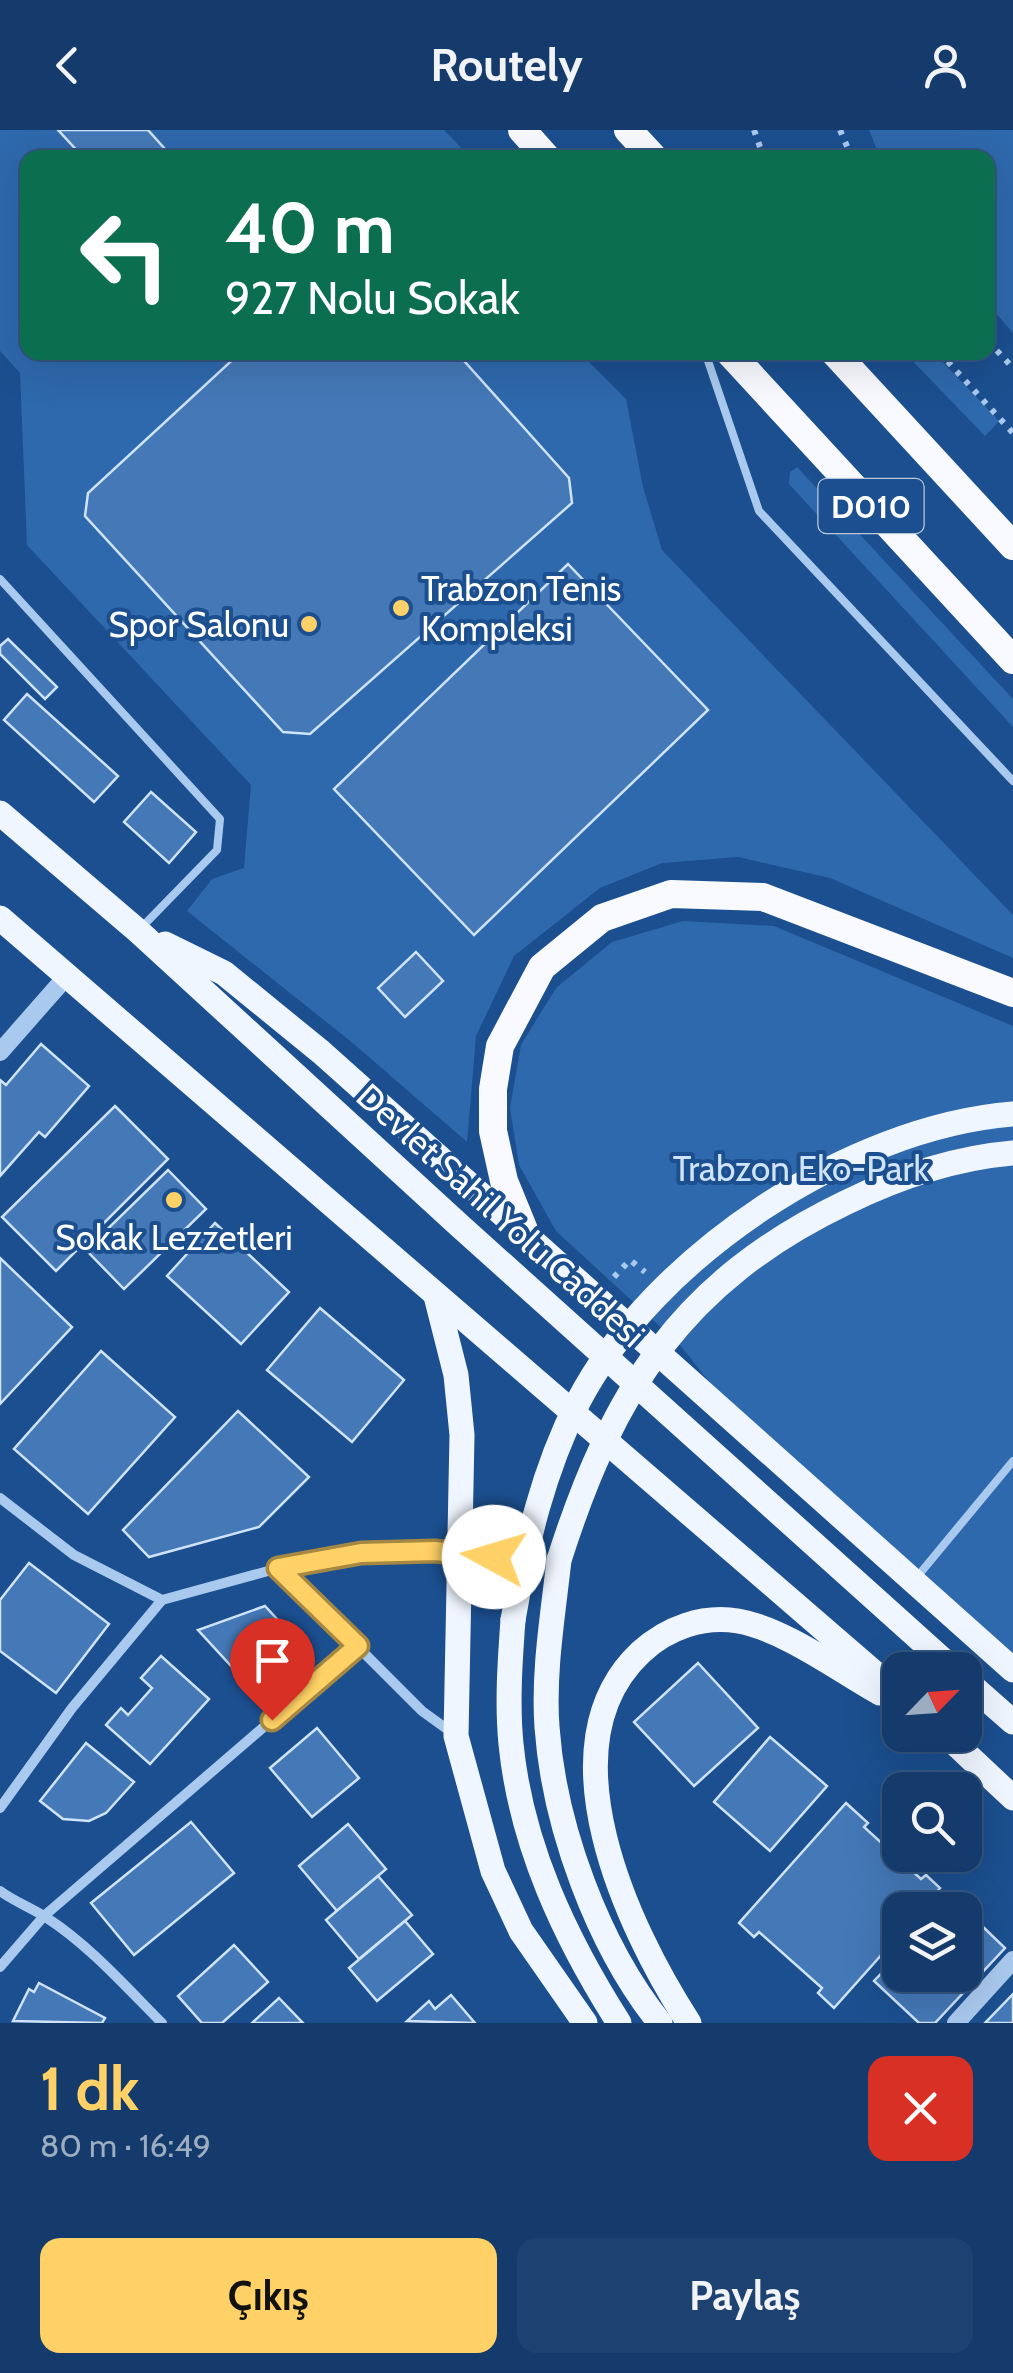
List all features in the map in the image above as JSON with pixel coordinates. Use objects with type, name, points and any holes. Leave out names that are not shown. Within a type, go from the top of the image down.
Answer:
[{"type":"highway","points":[[522,130],[541,150]]},
{"type":"highway","points":[[628,130],[647,150]]},
{"type":"highway","name":"D010","points":[[736,360],[1013,660]]},
{"type":"highway","name":"D010","points":[[841,360],[1013,546]]},
{"type":"highway","points":[[524,1230],[504,1181],[492,1131],[500,1046],[542,967],[602,918],[671,894],[763,896],[1013,993]]},
{"type":"main road","name":"Devlet Sahil Yolu Caddesi","points":[[0,813],[138,930],[934,1652]]},
{"type":"main road","points":[[0,918],[882,1680]]},
{"type":"main road","points":[[138,930],[224,973],[321,1052],[1013,1670]]},
{"type":"main road","points":[[619,2023],[561,1924],[521,1804],[511,1744],[509,1675],[523,1560],[542,1488],[580,1398],[614,1348],[665,1288],[703,1251],[782,1194],[850,1160],[922,1131],[1013,1114]]},
{"type":"main road","points":[[660,2023],[608,1940],[578,1869],[557,1792],[546,1727],[548,1659],[559,1560],[589,1472],[618,1412],[667,1340],[726,1275],[794,1228],[875,1188],[935,1167],[1013,1153]]},
{"type":"main road","points":[[436,1296],[456,1375],[462,1435],[456,1736],[493,1871],[522,1931],[585,2023]]},
{"type":"main road","points":[[688,2023],[624,1904],[602,1817],[597,1737],[614,1682],[652,1642],[674,1629],[694,1622],[727,1620],[759,1626],[882,1695]]},
{"type":"main road","points":[[982,1695],[1013,1722]]},
{"type":"main road","points":[[964,1752],[1013,1798]]},
{"type":"street","points":[[0,1052],[66,977]]},
{"type":"street","points":[[0,1498],[74,1555],[162,1600]]},
{"type":"street","points":[[0,1808],[72,1708],[162,1600],[278,1568],[361,1553],[435,1551],[523,1560]]},
{"type":"street","points":[[278,1568],[422,1710],[456,1736]]},
{"type":"street","points":[[0,1967],[44,1916],[358,1646]]},
{"type":"street","points":[[0,1891],[20,1906],[44,1916],[88,1950],[150,2018],[162,2023]]},
{"type":"street","points":[[956,2023],[1013,1960]]},
{"type":"lane","points":[[708,360],[759,511],[1013,781]]},
{"type":"lane","points":[[0,579],[220,819],[217,850],[138,930]]},
{"type":"lane","points":[[913,1582],[1013,1461]]},
{"type":"path","points":[[995,348],[1013,368]]},
{"type":"path","points":[[946,360],[1013,432]]},
{"type":"path","points":[[597,1296],[630,1260],[665,1288]]},
{"type":"green space","name":"Trabzon Tenis Kompleksi","points":[[0,130],[444,130],[463,150],[20,150],[20,360],[587,360],[626,399],[643,487],[662,550],[1013,915],[1013,958],[830,878],[738,857],[662,863],[600,888],[514,956],[476,1036],[467,1142],[354,1044],[187,911],[212,879],[244,868],[251,785],[27,545],[20,373],[0,351]]},
{"type":"green space","points":[[869,130],[1013,130],[1013,333],[995,312],[995,150],[877,150]]},
{"type":"green space","points":[[912,360],[941,360],[999,421],[985,436]]},
{"type":"green space","points":[[797,467],[1013,699],[1013,727],[789,484],[790,472]]},
{"type":"green space","name":"Trabzon Eko-Park","points":[[683,921],[774,926],[1013,1026],[1013,1670],[746,1428],[680,1345],[556,1231],[519,1165],[510,1108],[521,1045],[556,988],[612,942]]},
{"type":"building","points":[[58,130],[148,130],[166,150],[77,150]]},
{"type":"building","name":"Spor Salonu","points":[[232,360],[463,360],[569,478],[572,503],[310,734],[283,732],[85,516],[88,493]]},
{"type":"building","points":[[568,564],[708,710],[474,935],[334,789]]},
{"type":"building","points":[[8,639],[57,687],[45,699],[0,654],[0,646]]},
{"type":"building","points":[[27,694],[118,776],[94,802],[4,720]]},
{"type":"building","points":[[151,792],[196,832],[169,863],[124,822]]},
{"type":"building","points":[[416,952],[443,981],[405,1017],[378,988]]},
{"type":"building","points":[[41,1044],[89,1086],[45,1137],[39,1132],[0,1176],[0,1080],[6,1085]]},
{"type":"building","points":[[115,1106],[168,1159],[56,1271],[2,1217]]},
{"type":"building","points":[[168,1170],[206,1209],[124,1289],[86,1250]]},
{"type":"building","points":[[215,1223],[289,1292],[241,1344],[167,1276]]},
{"type":"building","points":[[0,1258],[72,1327],[0,1404]]},
{"type":"building","points":[[320,1308],[404,1380],[352,1442],[267,1370]]},
{"type":"building","points":[[101,1351],[175,1417],[88,1514],[14,1449]]},
{"type":"building","points":[[238,1411],[309,1477],[259,1527],[149,1557],[123,1530]]},
{"type":"building","points":[[29,1563],[109,1624],[56,1693],[0,1651],[0,1600]]},
{"type":"building","points":[[265,1606],[302,1646],[254,1691],[198,1630]]},
{"type":"building","points":[[161,1656],[209,1699],[150,1764],[106,1725],[121,1708],[128,1715],[152,1688],[141,1678]]},
{"type":"building","points":[[698,1663],[758,1728],[694,1786],[634,1722]]},
{"type":"building","points":[[317,1728],[359,1778],[312,1817],[270,1768]]},
{"type":"building","points":[[770,1737],[827,1786],[770,1851],[714,1802]]},
{"type":"building","points":[[86,1743],[134,1782],[106,1813],[89,1821],[63,1819],[40,1801]]},
{"type":"building","points":[[846,1803],[868,1823],[864,1827],[882,1843],[882,1872],[913,1872],[921,1879],[926,1875],[940,1888],[937,1892],[882,1892],[882,1954],[834,2008],[818,1993],[822,1988],[759,1932],[754,1937],[739,1923]]},
{"type":"building","points":[[191,1822],[234,1873],[134,1955],[91,1903]]},
{"type":"building","points":[[348,1824],[386,1869],[337,1911],[299,1866]]},
{"type":"building","points":[[378,1876],[412,1915],[359,1959],[326,1920]]},
{"type":"building","points":[[405,1921],[433,1954],[377,2001],[349,1968]]},
{"type":"building","points":[[982,1926],[1005,1948],[982,1973]]},
{"type":"building","points":[[234,1945],[268,1982],[222,2023],[202,2023],[178,1996]]},
{"type":"building","points":[[882,1973],[882,1988],[874,1981]]},
{"type":"building","points":[[39,1983],[105,2018],[102,2023],[13,2021],[29,1989],[34,1992]]},
{"type":"building","points":[[886,1992],[964,1992],[935,2023],[919,2023]]},
{"type":"building","points":[[1013,1994],[1013,2023],[985,2023]]},
{"type":"building","points":[[451,1995],[475,2023],[407,2021],[429,2001],[435,2009]]},
{"type":"building","points":[[279,1998],[303,2023],[252,2023]]},
{"type":"place","name":"Trabzon Tenis Kompleksi","points":[[401,608]]},
{"type":"place","name":"Spor Salonu","points":[[309,624]]},
{"type":"place","name":"Sokak Lezzetleri","points":[[174,1200]]},
{"type":"route","points":[[272,1720],[358,1646],[278,1568],[361,1553],[435,1551],[494,1557]]}]
